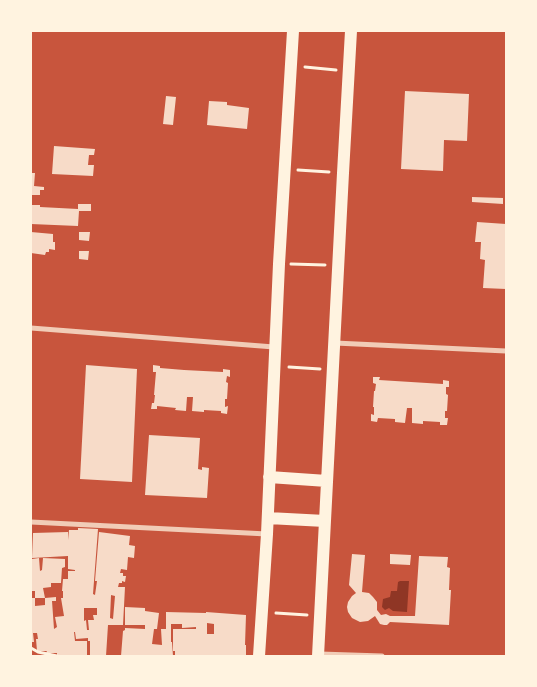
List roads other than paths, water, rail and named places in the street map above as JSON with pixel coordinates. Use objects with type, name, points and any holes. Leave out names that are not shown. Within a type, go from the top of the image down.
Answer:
[{"type":"main road","points":[[258,656],[268,518],[279,264],[293,31]]},
{"type":"main road","points":[[318,655],[351,31]]},
{"type":"main road","points":[[270,477],[327,481]]},
{"type":"main road","points":[[268,518],[325,521]]},
{"type":"street","points":[[31,328],[275,347]]},
{"type":"street","points":[[334,343],[506,351]]},
{"type":"street","points":[[31,522],[267,534]]},
{"type":"street","points":[[318,655],[382,656]]}]
